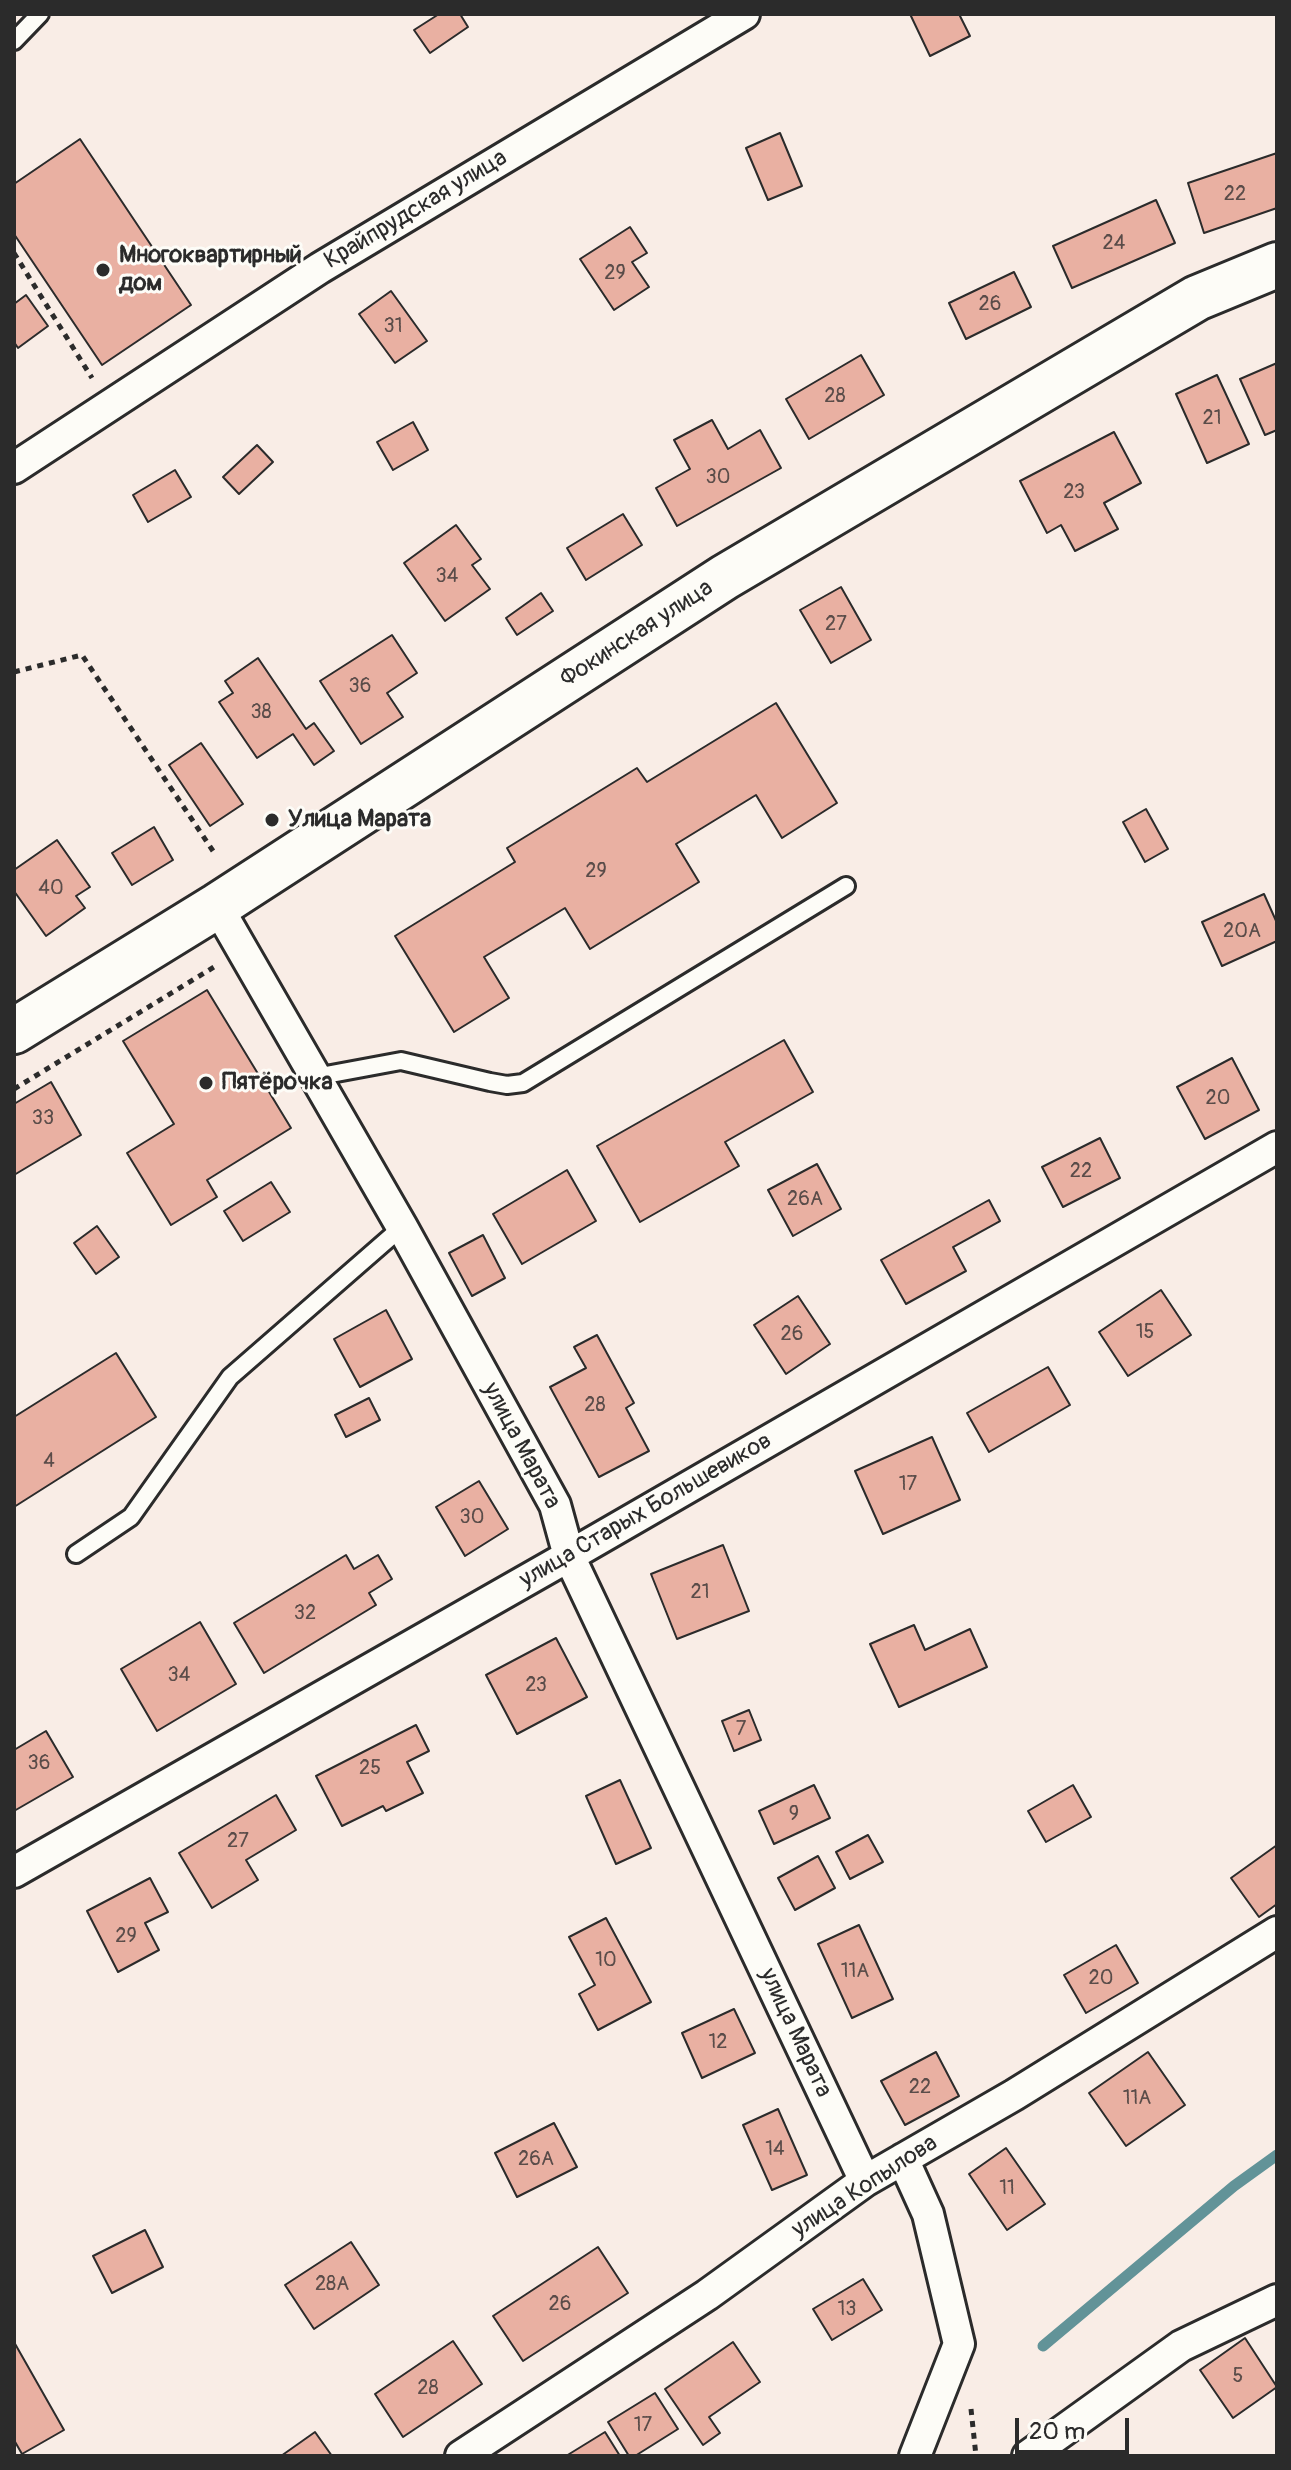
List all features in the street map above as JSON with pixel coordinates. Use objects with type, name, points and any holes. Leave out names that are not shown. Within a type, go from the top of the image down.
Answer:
[{"type":"main road","name":"Фокинская улица","points":[[14,1031],[217,906],[725,577],[1197,298],[1277,265]]},
{"type":"street","name":"Крайпрудская улица","points":[[14,468],[320,268],[744,14]]},
{"type":"street","name":"улица Марата","points":[[217,906],[402,1227],[555,1505],[569,1556],[865,2181]]},
{"type":"street","name":"улица Старых Большевиков","points":[[14,1872],[1277,1147]]},
{"type":"street","name":"улица Копылова","points":[[461,2456],[707,2295],[865,2181],[1014,2095],[1277,1932]]},
{"type":"street","points":[[903,2159],[928,2214],[959,2344],[915,2456]]},
{"type":"street","points":[[1028,2456],[1181,2346],[1277,2300]]},
{"type":"lane","points":[[14,41],[40,14]]},
{"type":"lane","points":[[315,1077],[401,1061],[490,1082],[507,1085],[523,1083],[846,886]]},
{"type":"lane","points":[[76,1554],[131,1517],[230,1377],[402,1227]]},
{"type":"path","points":[[14,253],[111,407]]},
{"type":"path","points":[[14,672],[82,655],[213,851]]},
{"type":"path","points":[[14,1089],[242,950]]},
{"type":"path","points":[[970,2401],[976,2456]]},
{"type":"building","points":[[439,14],[460,14],[468,27],[430,53],[414,30]]},
{"type":"building","points":[[910,14],[959,14],[970,36],[930,56]]},
{"type":"building","points":[[780,133],[802,186],[768,200],[746,148]]},
{"type":"building","name":"Многоквартирный дом","points":[[80,139],[191,305],[102,365],[14,234],[14,184]]},
{"type":"building","points":[[1277,153],[1277,208],[1204,233],[1188,183]]},
{"type":"building","points":[[1156,200],[1175,243],[1072,288],[1053,246]]},
{"type":"building","points":[[630,227],[647,253],[632,262],[649,287],[614,310],[580,259]]},
{"type":"building","points":[[1014,272],[1031,307],[966,339],[949,303]]},
{"type":"building","points":[[391,291],[427,341],[395,363],[359,314]]},
{"type":"building","points":[[26,295],[48,326],[18,348],[14,342],[14,304]]},
{"type":"building","points":[[861,355],[884,395],[809,439],[786,399]]},
{"type":"building","points":[[1277,363],[1277,430],[1265,435],[1240,379]]},
{"type":"building","points":[[1217,375],[1249,444],[1207,463],[1176,394]]},
{"type":"building","points":[[712,420],[728,449],[760,430],[781,468],[677,526],[656,488],[690,469],[674,440]]},
{"type":"building","points":[[413,422],[428,450],[393,470],[377,442]]},
{"type":"building","points":[[1114,432],[1141,483],[1104,503],[1118,529],[1075,551],[1061,525],[1047,533],[1020,481]]},
{"type":"building","points":[[257,445],[273,462],[239,494],[223,477]]},
{"type":"building","points":[[175,470],[191,497],[148,522],[133,495]]},
{"type":"building","points":[[623,514],[642,545],[586,580],[567,548]]},
{"type":"building","points":[[456,525],[481,559],[472,565],[490,589],[445,621],[404,563]]},
{"type":"building","points":[[841,587],[871,640],[831,663],[800,610]]},
{"type":"building","points":[[541,593],[553,611],[517,635],[506,618]]},
{"type":"building","points":[[392,635],[417,673],[387,693],[403,717],[361,744],[320,681]]},
{"type":"building","points":[[258,658],[306,729],[314,723],[334,751],[314,765],[293,734],[257,758],[219,702],[233,693],[225,681]]},
{"type":"building","points":[[776,703],[837,803],[782,838],[756,795],[676,844],[699,882],[590,949],[565,908],[484,957],[509,998],[454,1032],[395,936],[515,862],[507,848],[637,768],[647,782]]},
{"type":"building","points":[[201,743],[243,804],[210,826],[169,765]]},
{"type":"building","points":[[1146,809],[1168,849],[1145,862],[1123,822]]},
{"type":"building","points":[[154,827],[173,860],[132,885],[112,853]]},
{"type":"building","points":[[57,840],[90,887],[76,896],[85,908],[46,936],[14,891],[14,870]]},
{"type":"building","points":[[1264,894],[1277,923],[1277,941],[1222,966],[1202,922]]},
{"type":"building","name":"Пятёрочка","points":[[207,990],[291,1128],[207,1180],[217,1197],[171,1225],[127,1153],[174,1124],[123,1041]]},
{"type":"building","points":[[784,1040],[813,1092],[725,1142],[739,1166],[640,1222],[597,1146]]},
{"type":"building","points":[[1232,1058],[1259,1110],[1205,1139],[1177,1087]]},
{"type":"building","points":[[51,1082],[81,1135],[14,1175],[14,1104]]},
{"type":"building","points":[[1100,1138],[1120,1178],[1063,1207],[1042,1167]]},
{"type":"building","points":[[817,1164],[841,1209],[793,1236],[768,1190]]},
{"type":"building","points":[[567,1170],[596,1221],[522,1264],[493,1214]]},
{"type":"building","points":[[271,1182],[290,1212],[243,1241],[224,1211]]},
{"type":"building","points":[[989,1200],[1000,1221],[953,1247],[966,1271],[906,1304],[881,1260]]},
{"type":"building","points":[[97,1226],[119,1257],[96,1274],[74,1243]]},
{"type":"building","points":[[483,1235],[505,1278],[472,1296],[449,1253]]},
{"type":"building","points":[[1161,1290],[1191,1335],[1128,1376],[1099,1332]]},
{"type":"building","points":[[798,1296],[830,1344],[786,1374],[754,1325]]},
{"type":"building","points":[[386,1310],[412,1359],[360,1387],[334,1339]]},
{"type":"building","points":[[597,1335],[634,1403],[626,1408],[649,1451],[599,1477],[550,1387],[586,1368],[574,1347]]},
{"type":"building","points":[[116,1353],[156,1417],[14,1507],[14,1417]]},
{"type":"building","points":[[1048,1367],[1070,1405],[989,1452],[967,1413]]},
{"type":"building","points":[[369,1398],[380,1420],[346,1437],[335,1415]]},
{"type":"building","points":[[932,1437],[960,1500],[883,1534],[855,1471]]},
{"type":"building","points":[[479,1481],[508,1529],[465,1556],[436,1507]]},
{"type":"building","points":[[723,1545],[749,1611],[677,1639],[651,1574]]},
{"type":"building","points":[[346,1555],[354,1569],[378,1555],[392,1579],[369,1593],[376,1605],[264,1673],[234,1623]]},
{"type":"building","points":[[200,1622],[236,1684],[157,1731],[121,1669]]},
{"type":"building","points":[[914,1625],[925,1650],[970,1629],[987,1667],[899,1707],[870,1644]]},
{"type":"building","points":[[556,1638],[587,1697],[517,1734],[486,1675]]},
{"type":"building","points":[[749,1710],[761,1740],[734,1751],[722,1721]]},
{"type":"building","points":[[416,1725],[429,1751],[407,1762],[423,1793],[386,1811],[383,1806],[342,1826],[316,1776]]},
{"type":"building","points":[[46,1731],[73,1777],[14,1811],[14,1750]]},
{"type":"building","points":[[620,1780],[651,1848],[616,1864],[586,1796]]},
{"type":"building","points":[[814,1785],[830,1818],[774,1844],[759,1811]]},
{"type":"building","points":[[1073,1785],[1091,1817],[1046,1842],[1028,1811]]},
{"type":"building","points":[[276,1795],[296,1830],[246,1860],[258,1880],[212,1908],[179,1853]]},
{"type":"building","points":[[868,1835],[883,1862],[850,1879],[836,1852]]},
{"type":"building","points":[[1277,1845],[1277,1904],[1259,1917],[1231,1878]]},
{"type":"building","points":[[818,1856],[835,1888],[795,1910],[778,1878]]},
{"type":"building","points":[[150,1878],[168,1912],[145,1923],[159,1950],[118,1972],[87,1911]]},
{"type":"building","points":[[606,1918],[651,2002],[598,2030],[579,1994],[595,1985],[569,1937]]},
{"type":"building","points":[[859,1925],[893,1999],[852,2018],[818,1944]]},
{"type":"building","points":[[1116,1945],[1138,1983],[1086,2013],[1064,1975]]},
{"type":"building","points":[[734,2009],[755,2053],[702,2078],[682,2033]]},
{"type":"building","points":[[936,2052],[959,2096],[905,2125],[881,2081]]},
{"type":"building","points":[[1148,2052],[1185,2105],[1126,2146],[1089,2093]]},
{"type":"building","points":[[778,2109],[807,2175],[772,2190],[743,2125]]},
{"type":"building","points":[[554,2123],[577,2167],[517,2197],[495,2153]]},
{"type":"building","points":[[1006,2148],[1045,2204],[1007,2230],[969,2174]]},
{"type":"building","points":[[145,2230],[163,2267],[112,2293],[93,2256]]},
{"type":"building","points":[[351,2242],[379,2285],[314,2329],[285,2285]]},
{"type":"building","points":[[598,2247],[628,2293],[523,2361],[493,2316]]},
{"type":"building","points":[[863,2279],[882,2310],[832,2340],[813,2309]]},
{"type":"building","points":[[1245,2338],[1277,2387],[1233,2418],[1200,2370]]},
{"type":"building","points":[[453,2341],[482,2384],[403,2437],[375,2394]]},
{"type":"building","points":[[14,2342],[64,2430],[22,2454],[14,2440]]},
{"type":"building","points":[[733,2342],[760,2382],[709,2417],[720,2433],[703,2445],[665,2389]]},
{"type":"building","points":[[655,2393],[678,2429],[635,2456],[629,2456],[608,2422]]},
{"type":"building","points":[[315,2432],[332,2456],[281,2456]]},
{"type":"building","points":[[605,2432],[620,2456],[566,2456]]},
{"type":"waterway","points":[[1043,2346],[1234,2186],[1277,2155]]},
{"type":"place","name":"Многоквартирный дом","points":[[103,270]]},
{"type":"place","name":"Улица Марата","points":[[272,820]]},
{"type":"place","name":"Пятёрочка","points":[[206,1083]]}]
